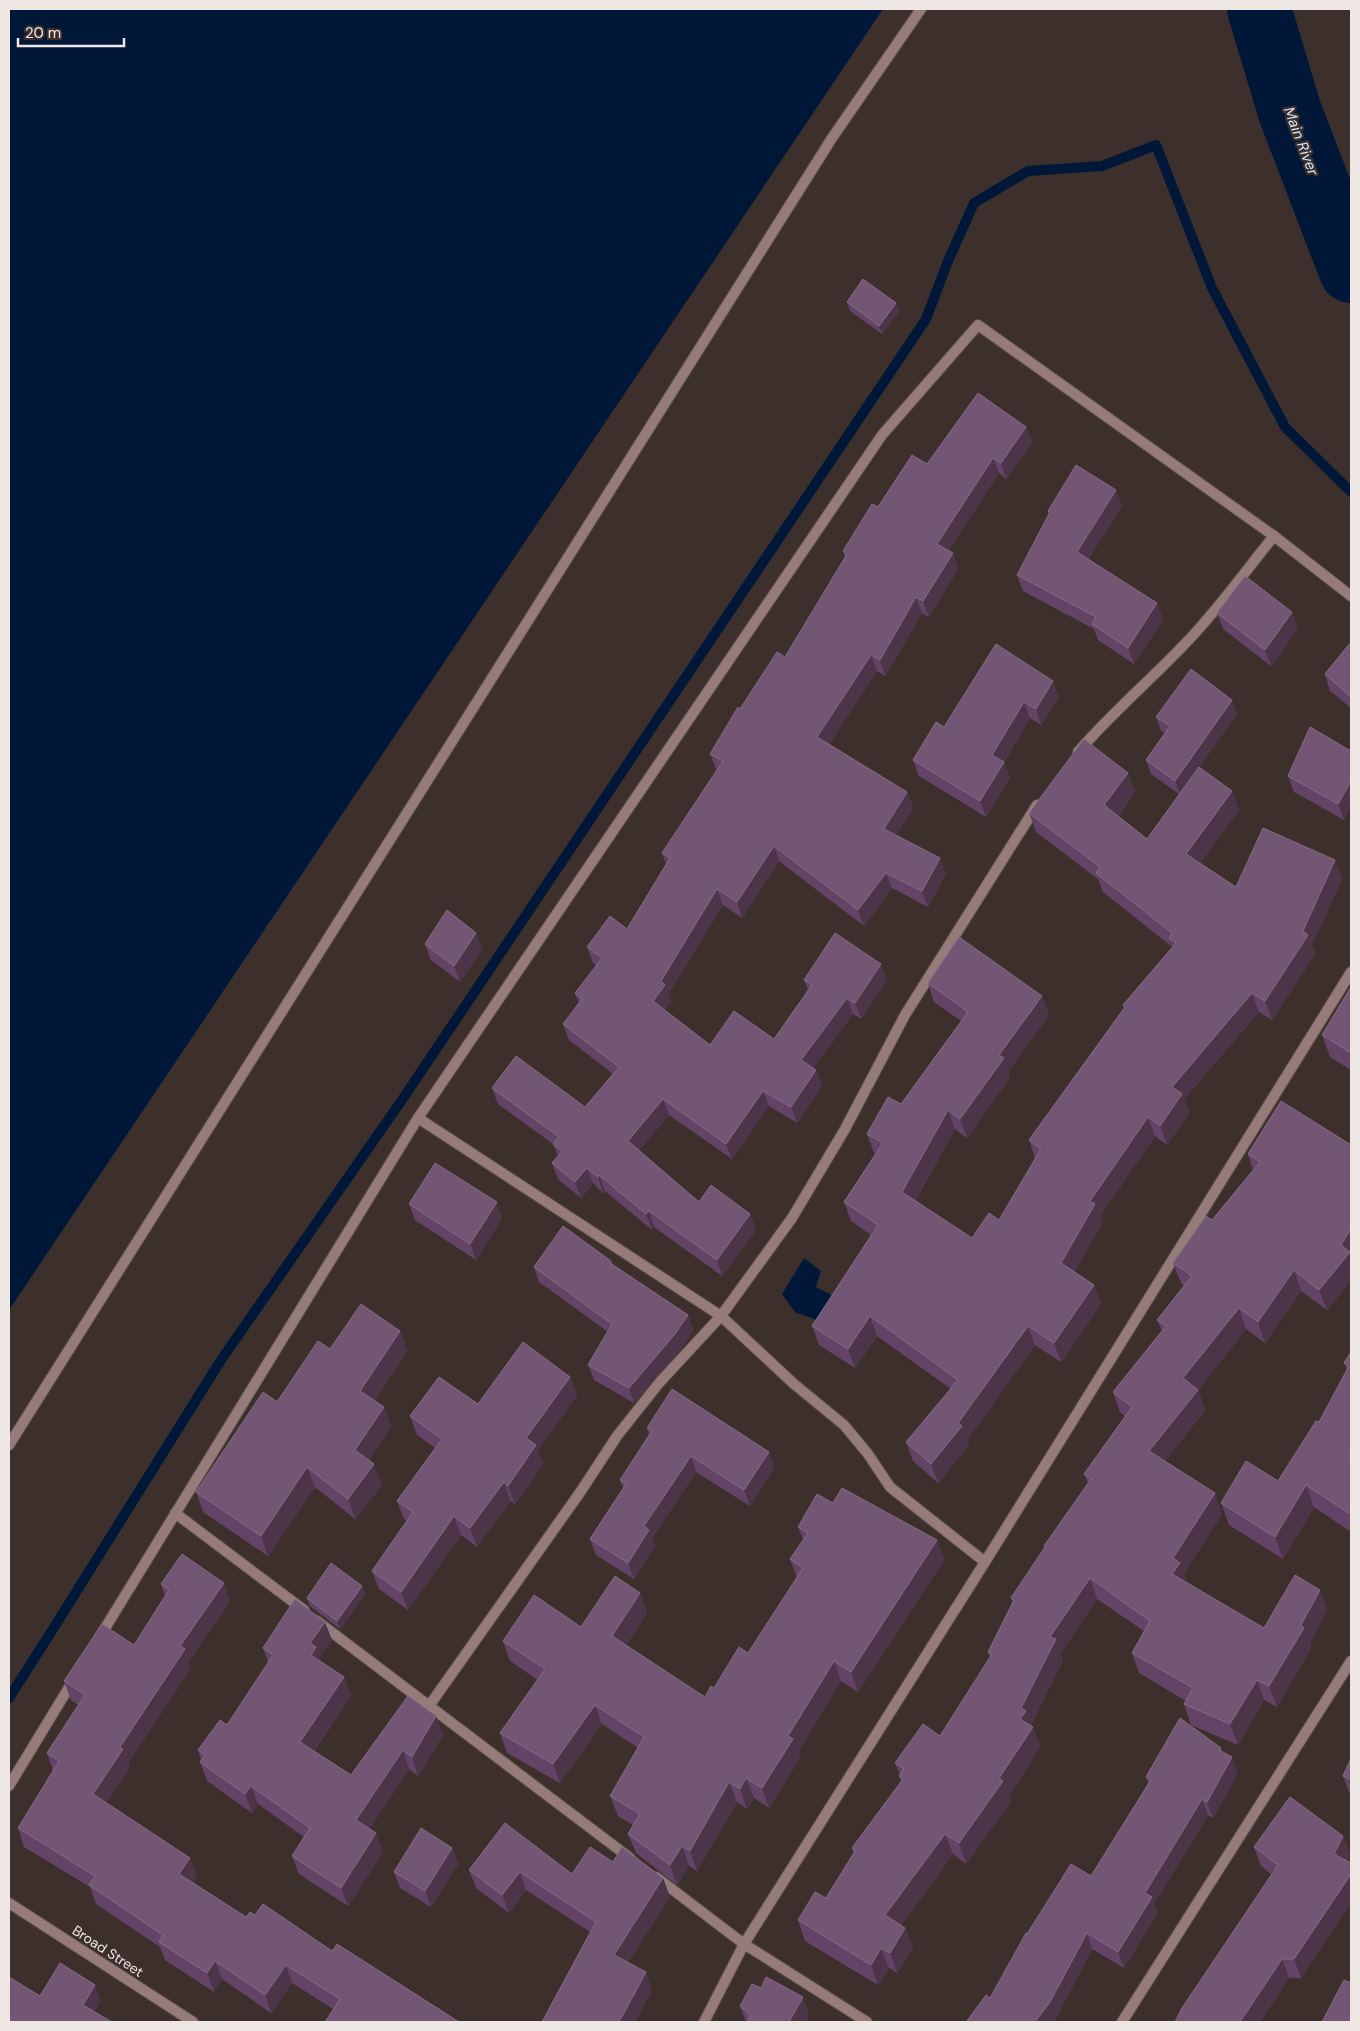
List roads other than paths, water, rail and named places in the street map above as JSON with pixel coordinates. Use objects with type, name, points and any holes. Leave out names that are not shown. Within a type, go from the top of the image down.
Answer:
[{"type":"street","points":[[9,1444],[827,147],[921,9]]},
{"type":"street","points":[[94,1646],[418,1118],[882,435],[978,325],[1274,536],[1351,596]]},
{"type":"street","points":[[1073,757],[1097,730],[1140,690],[1197,631],[1274,536]]},
{"type":"street","points":[[429,1706],[581,1491],[617,1436],[659,1384],[721,1316],[792,1218],[845,1129],[905,1015],[1024,824],[1046,794]]},
{"type":"street","points":[[704,2022],[744,1944],[985,1562],[1351,972]]},
{"type":"street","points":[[418,1118],[721,1316],[794,1384],[844,1425],[868,1454],[890,1486],[985,1562]]},
{"type":"street","points":[[175,1513],[744,1944],[867,2022]]},
{"type":"street","points":[[1122,2022],[1351,1661]]},
{"type":"street","points":[[9,1786],[79,1670]]},
{"type":"street","name":"Broad Street","points":[[9,1903],[193,2022]]},
{"type":"water","points":[[9,9],[883,9],[9,1310]]},
{"type":"water","points":[[804,1258],[821,1271],[816,1287],[837,1298],[819,1321],[795,1312],[782,1294]]},
{"type":"waterway","name":"Main River","points":[[1259,9],[1290,112],[1351,271]]},
{"type":"waterway","points":[[9,1698],[221,1360],[404,1097],[926,319],[948,261],[974,203],[1028,171],[1102,166],[1156,145],[1212,288],[1285,427],[1351,492]]}]
